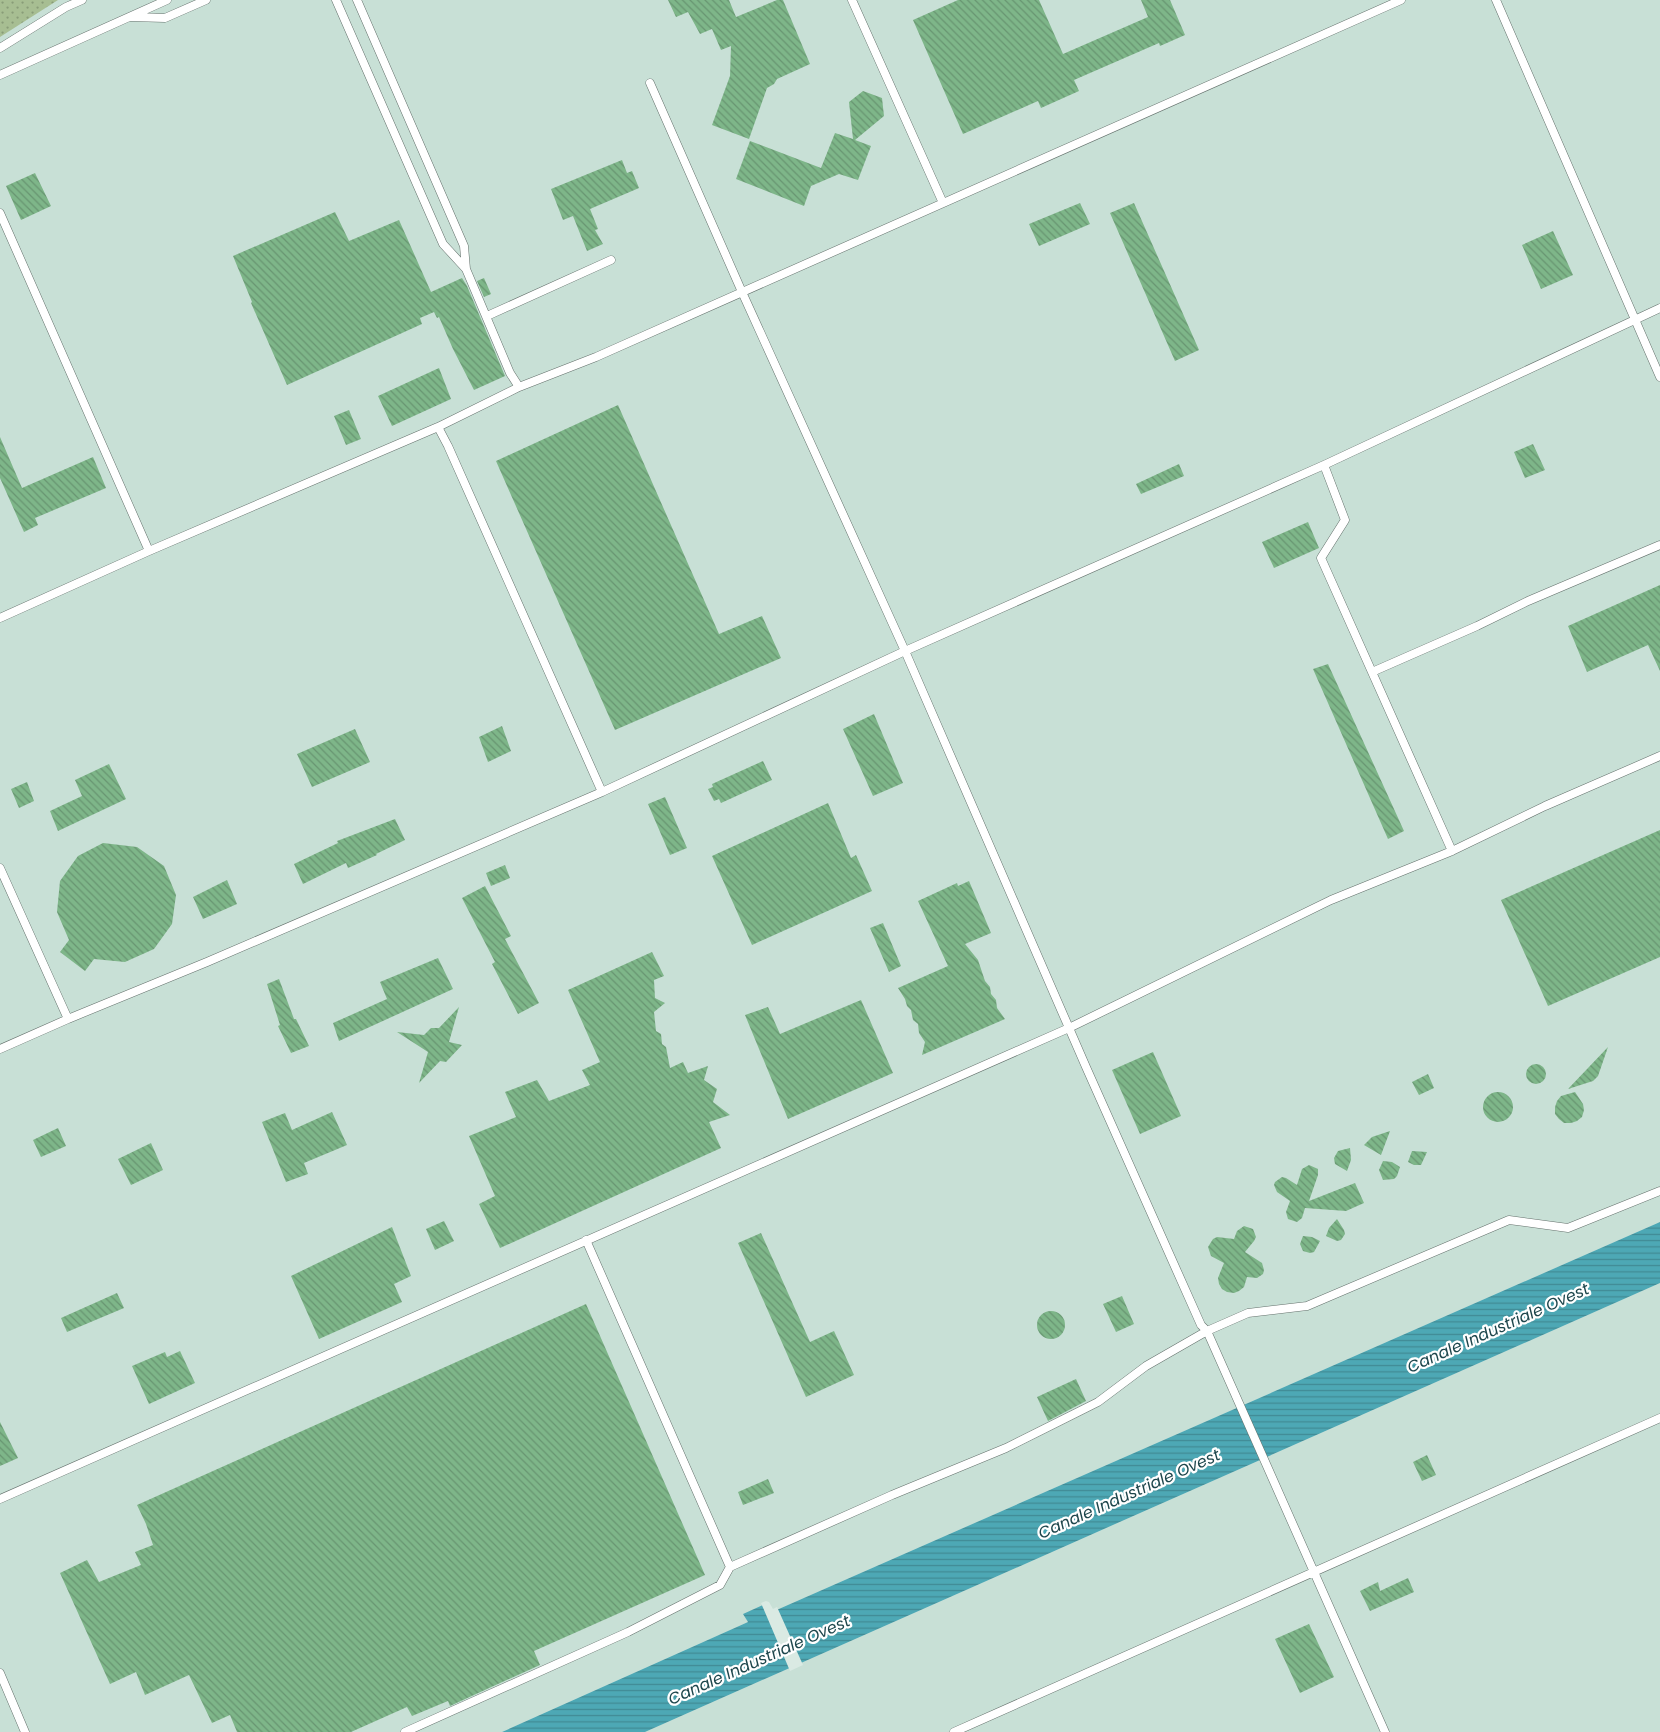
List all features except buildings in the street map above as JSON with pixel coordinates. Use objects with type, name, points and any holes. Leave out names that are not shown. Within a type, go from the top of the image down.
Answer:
[{"type":"lane","points":[[0,48],[66,7],[82,0]]},
{"type":"lane","points":[[0,74],[167,0]]},
{"type":"lane","points":[[129,17],[165,18],[206,0]]},
{"type":"lane","points":[[336,0],[443,244],[466,269],[510,373],[519,387]]},
{"type":"lane","points":[[357,0],[464,246],[466,269]]},
{"type":"lane","points":[[852,0],[943,203]]},
{"type":"lane","points":[[0,618],[149,551],[438,427],[519,387],[596,357],[1401,0]]},
{"type":"lane","points":[[1496,0],[1660,377]]},
{"type":"lane","points":[[650,83],[742,292],[905,651],[1201,1325],[1207,1331],[1237,1397],[1385,1732]]},
{"type":"lane","points":[[0,213],[149,551]]},
{"type":"lane","points":[[487,316],[611,260]]},
{"type":"lane","points":[[0,1050],[68,1019],[207,962],[602,792],[905,651],[1324,465],[1660,308]]},
{"type":"lane","points":[[438,427],[602,792]]},
{"type":"lane","points":[[1324,465],[1345,520],[1322,558],[1452,851]]},
{"type":"lane","points":[[1372,672],[1477,626],[1528,601],[1660,545]]},
{"type":"lane","points":[[0,1499],[1069,1028],[1332,900],[1452,851],[1546,806],[1660,756]]},
{"type":"lane","points":[[0,868],[68,1019]]},
{"type":"lane","points":[[405,1732],[636,1628],[720,1585],[730,1566],[1014,1444],[1098,1402],[1146,1366],[1207,1331],[1248,1314],[1307,1306],[1509,1220],[1568,1228],[1660,1190]]},
{"type":"lane","points":[[586,1240],[730,1566]]},
{"type":"lane","points":[[954,1732],[1660,1418]]},
{"type":"lane","points":[[0,1673],[25,1732]]},
{"type":"shaded area","points":[[0,0],[1660,0],[1660,1222],[772,1612],[767,1604],[744,1614],[748,1622],[502,1732],[0,1732]]},
{"type":"shaded area","points":[[1660,1283],[1660,1732],[645,1732]]},
{"type":"green space","points":[[0,0],[58,0],[0,37]]},
{"type":"water","name":"Canale Industriale Ovest","points":[[1660,1222],[1660,1283],[645,1732],[502,1732],[748,1622],[743,1614],[767,1603],[772,1612]]},
{"type":"pier","points":[[769,1602],[773,1609],[777,1607],[803,1665],[790,1671],[761,1603]]}]
